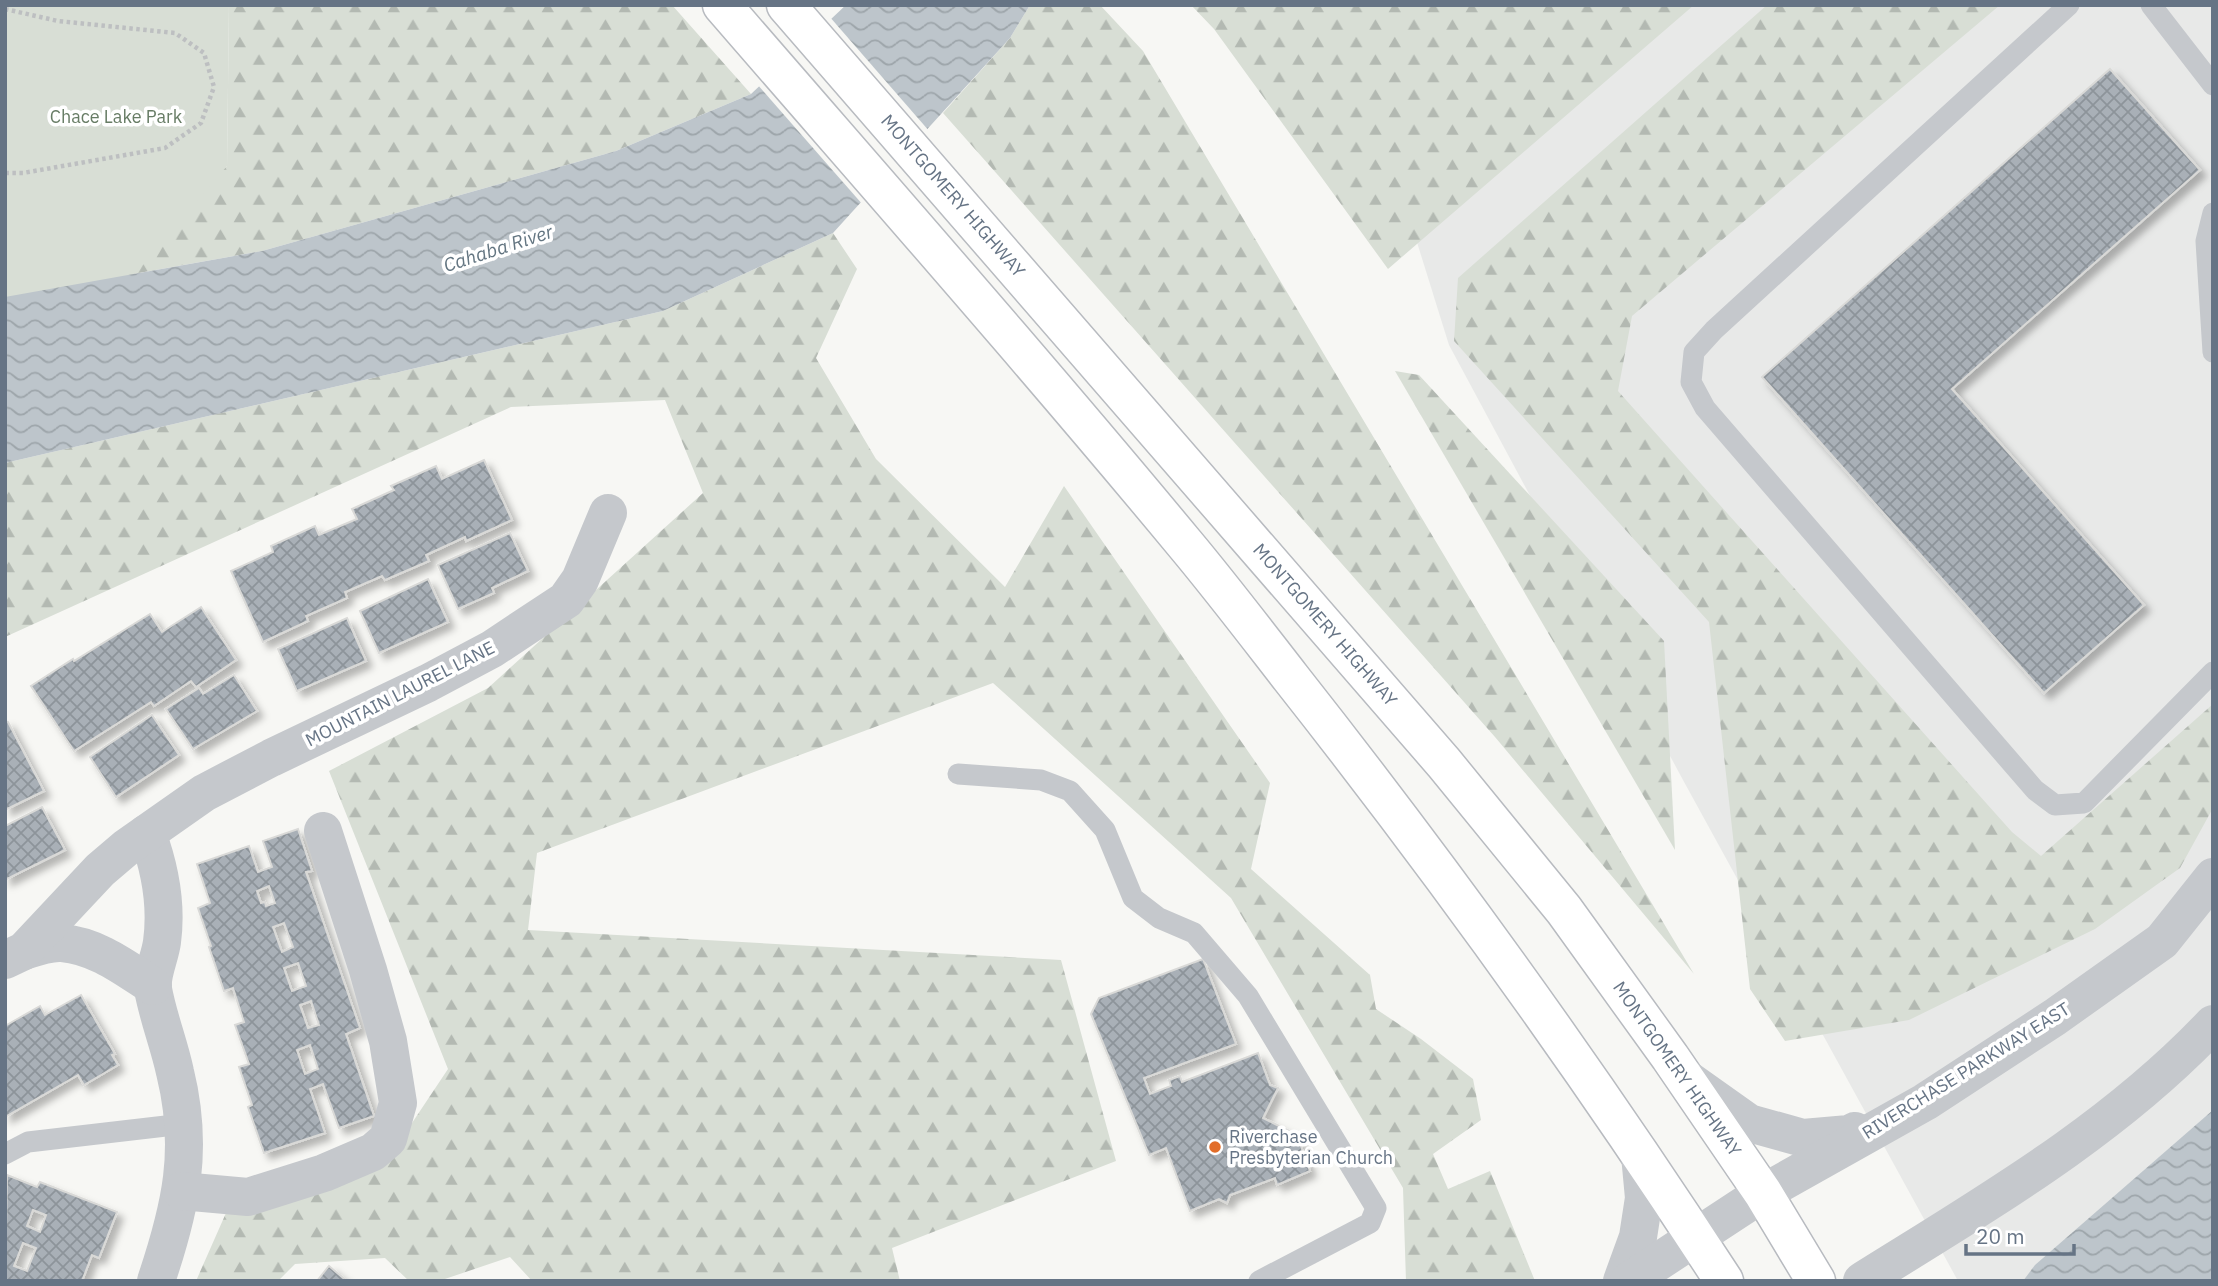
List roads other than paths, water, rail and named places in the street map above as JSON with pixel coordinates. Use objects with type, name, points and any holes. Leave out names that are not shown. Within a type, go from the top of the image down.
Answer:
[{"type":"main road","points":[[722,5],[975,296],[1187,546],[1341,741],[1463,902],[1640,1155],[1724,1281]]},
{"type":"main road","name":"MONTGOMERY HIGHWAY","points":[[786,5],[1444,763],[1564,910],[1684,1077],[1763,1193],[1816,1281]]},
{"type":"street","name":"MOUNTAIN LAUREL LANE","points":[[15,956],[100,870],[147,832],[204,793],[271,758],[428,684],[492,649],[566,600],[580,580],[608,513]]},
{"type":"street","points":[[181,1191],[247,1197],[336,1168],[373,1152],[388,1139],[398,1103],[388,1041],[323,831]]},
{"type":"street","points":[[147,832],[156,858],[165,916],[161,952],[153,986],[176,1075],[185,1161],[181,1191],[156,1281]]},
{"type":"street","name":"RIVERCHASE PARKWAY EAST","points":[[1629,1281],[1763,1193],[1925,1101],[2055,1017],[2162,941],[2213,877]]},
{"type":"street","name":"MOUNTAIN LAUREL LANE","points":[[15,956],[61,943],[92,950],[153,986]]},
{"type":"street","points":[[1862,1281],[2009,1190],[2107,1120],[2183,1056],[2213,1024]]},
{"type":"street","points":[[1684,1077],[1749,1123],[1803,1138],[1849,1134],[1925,1101]]},
{"type":"street","points":[[1622,1281],[1638,1237],[1644,1198],[1640,1155]]},
{"type":"street","points":[[1908,1281],[1927,1240]]},
{"type":"lane","points":[[2069,5],[1714,330],[1694,352],[1691,382],[1705,408],[2035,790],[2055,805],[2084,803],[2213,672]]},
{"type":"lane","points":[[2151,5],[2213,85]]},
{"type":"lane","points":[[2213,213],[2206,241],[2213,352]]},
{"type":"lane","points":[[958,774],[1041,780],[1070,791],[1105,830],[1133,898],[1158,918],[1194,933],[1248,996],[1346,1156],[1376,1208],[1370,1223],[1259,1281]]},
{"type":"lane","points":[[5,1154],[28,1142],[183,1124]]},
{"type":"water","name":"Cahaba River","points":[[846,5],[1030,5],[1010,38],[833,233],[663,311],[5,463],[5,297],[262,251],[616,151],[751,94]]},
{"type":"water","points":[[2213,1110],[2213,1281],[2023,1281],[2035,1265]]},
{"type":"place","name":"Riverchase Presbyterian Church","points":[[1215,1147]]},
{"type":"park label","name":"Chace Lake Park","points":[[116,117]]}]
